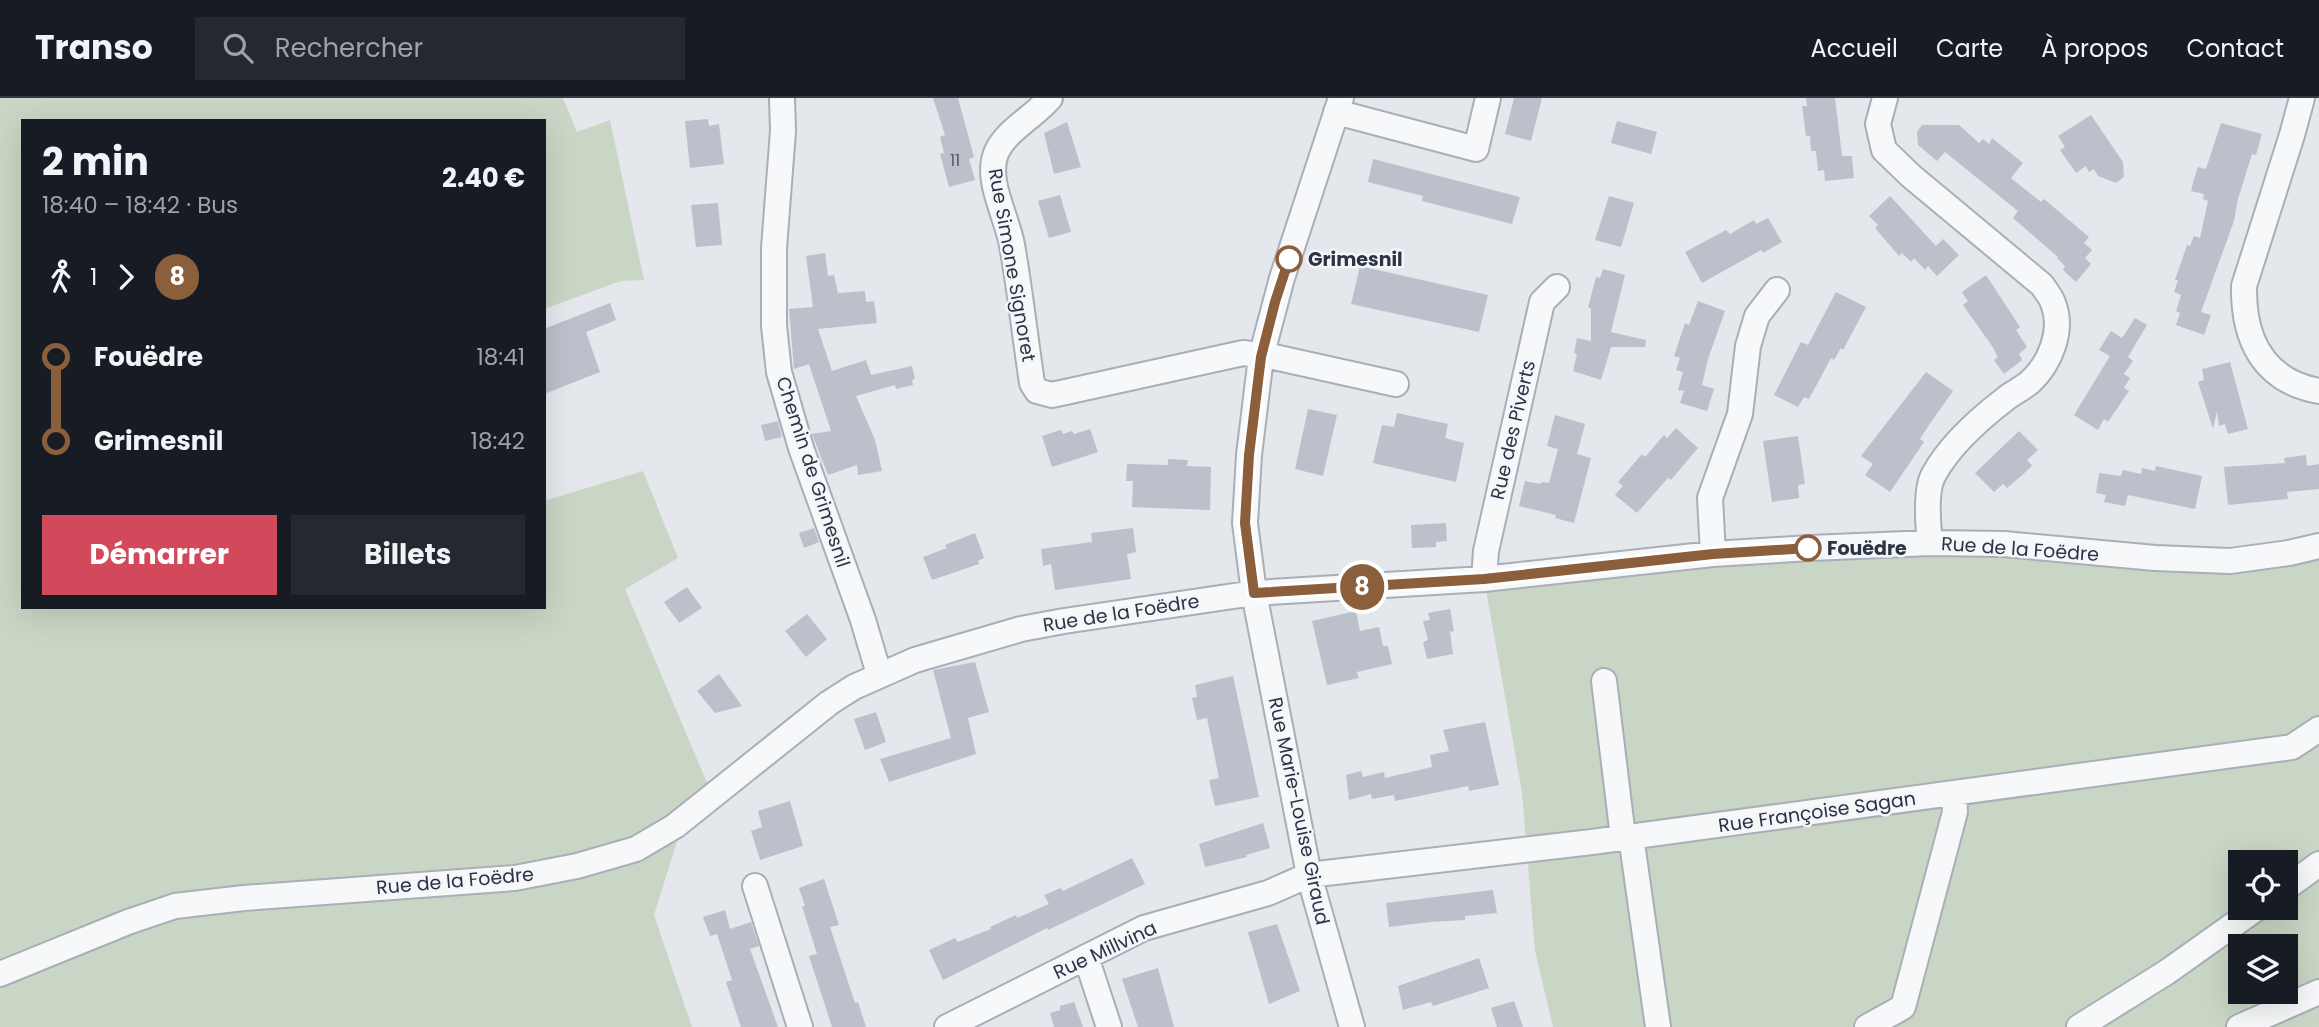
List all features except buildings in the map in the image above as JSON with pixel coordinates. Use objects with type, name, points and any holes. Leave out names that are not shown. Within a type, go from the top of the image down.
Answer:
[{"type":"street","name":"Chemin de Grimesnil","points":[[782,98],[783,131],[774,248],[774,326],[779,372],[801,448],[863,620],[879,674]]},
{"type":"street","name":"Rue Simone Signoret","points":[[1050,98],[1001,144],[994,163],[996,185],[1012,242],[1032,383],[1037,391],[1052,395],[1243,353],[1261,357]]},
{"type":"street","points":[[1338,105],[1476,149],[1488,98]]},
{"type":"street","points":[[1885,98],[1878,124],[1884,150],[1911,176],[2042,285],[2054,304],[2057,325],[2045,366],[1978,422],[1932,476],[1929,499],[1930,543]]},
{"type":"street","points":[[2302,98],[2244,286],[2244,310],[2249,334],[2260,355],[2280,377],[2304,388],[2319,391]]},
{"type":"street","name":"Rue Marie-Louise Giraud","points":[[1338,105],[1282,278],[1261,357],[1249,455],[1245,523],[1254,593],[1309,875],[1352,1027]]},
{"type":"street","name":"Rue des Piverts","points":[[1484,579],[1486,551],[1542,302],[1558,287]]},
{"type":"street","points":[[1713,554],[1710,498],[1740,414],[1748,346],[1757,316],[1777,290]]},
{"type":"street","points":[[1261,357],[1275,357],[1396,384]]},
{"type":"street","name":"Rue de la Foëdre","points":[[0,974],[128,922],[175,906],[244,898],[514,878],[577,866],[636,849],[675,826],[854,687],[915,660],[1021,629],[1064,621],[1254,593],[1484,579],[1713,554],[1930,543],[2004,544],[2119,556],[2230,561],[2319,546]]},
{"type":"street","points":[[1604,681],[1657,1027]]},
{"type":"street","name":"Rue Françoise Sagan","points":[[1309,875],[1627,837],[2292,747],[2319,729]]},
{"type":"street","points":[[1867,1027],[1903,1007],[1955,813],[1954,794]]},
{"type":"street","points":[[2298,879],[2319,864]]},
{"type":"street","name":"Rue Millvina","points":[[947,1027],[1144,928],[1268,892],[1309,875]]},
{"type":"street","points":[[755,886],[800,1027]]},
{"type":"street","points":[[2079,1027],[2166,972],[2240,920]]},
{"type":"street","points":[[1086,957],[1109,1027]]},
{"type":"street","points":[[2239,1027],[2319,992]]},
{"type":"green space","points":[[0,98],[563,98],[577,132],[610,120],[644,280],[621,281],[546,308],[546,119],[21,119],[21,609],[546,609],[546,500],[643,471],[678,558],[625,589],[713,797],[678,838],[654,915],[692,1027],[0,1027]]},
{"type":"green space","points":[[1930,543],[2155,558],[2319,546],[2319,1027],[1553,1027],[1535,951],[1522,792],[1484,579]]},
{"type":"bus line","name":"8","points":[[1289,259],[1261,357],[1249,455],[1245,523],[1254,593],[1484,579],[1713,554],[1808,548]]},
{"type":"place","name":"Grimesnil","points":[[1289,259]]},
{"type":"place","name":"Fouëdre","points":[[1808,548]]}]
